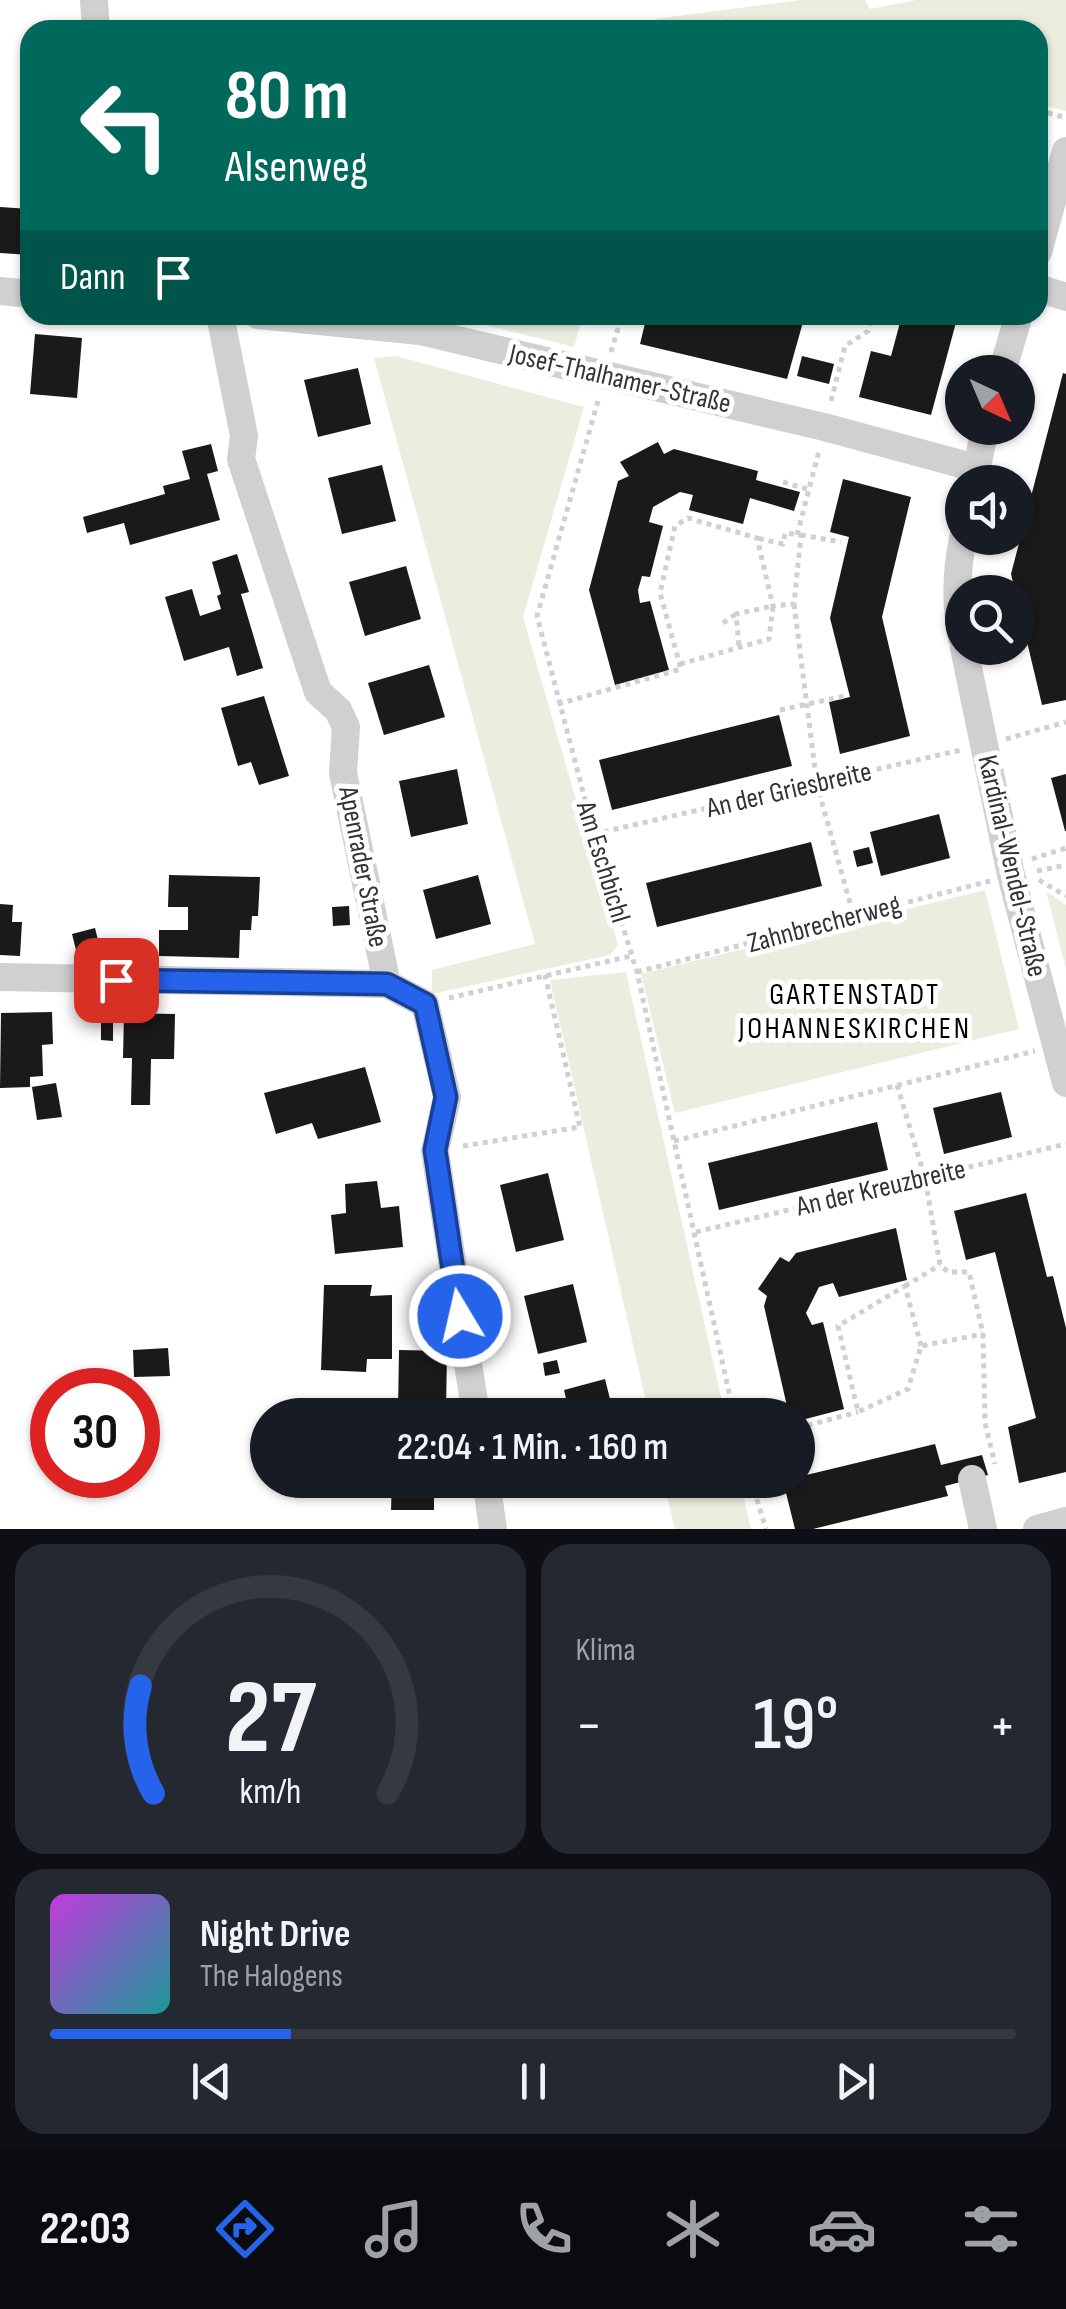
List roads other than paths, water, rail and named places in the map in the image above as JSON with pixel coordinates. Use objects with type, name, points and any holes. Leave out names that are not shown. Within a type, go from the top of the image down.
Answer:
[{"type":"street","points":[[1048,216],[1066,151]]},
{"type":"street","name":"Apenrader Straße","points":[[222,325],[244,436],[241,459],[318,692],[338,710],[346,726],[344,773],[387,984],[425,1004],[446,1097],[435,1150],[473,1398]]},
{"type":"street","name":"Josef-Thalhamer-Straße","points":[[366,325],[420,330],[824,427],[945,466]]},
{"type":"street","points":[[1007,355],[1016,325]]},
{"type":"street","name":"Kardinal-Wendel-Straße","points":[[968,665],[1066,1084]]},
{"type":"street","points":[[0,977],[387,984]]},
{"type":"street","points":[[982,1529],[985,1477]]},
{"type":"street","points":[[489,1498],[493,1529]]},
{"type":"street","points":[[1037,1529],[1066,1521]]},
{"type":"district","name":"GARTENSTADT JOHANNESKIRCHEN","points":[[855,1012]]}]
